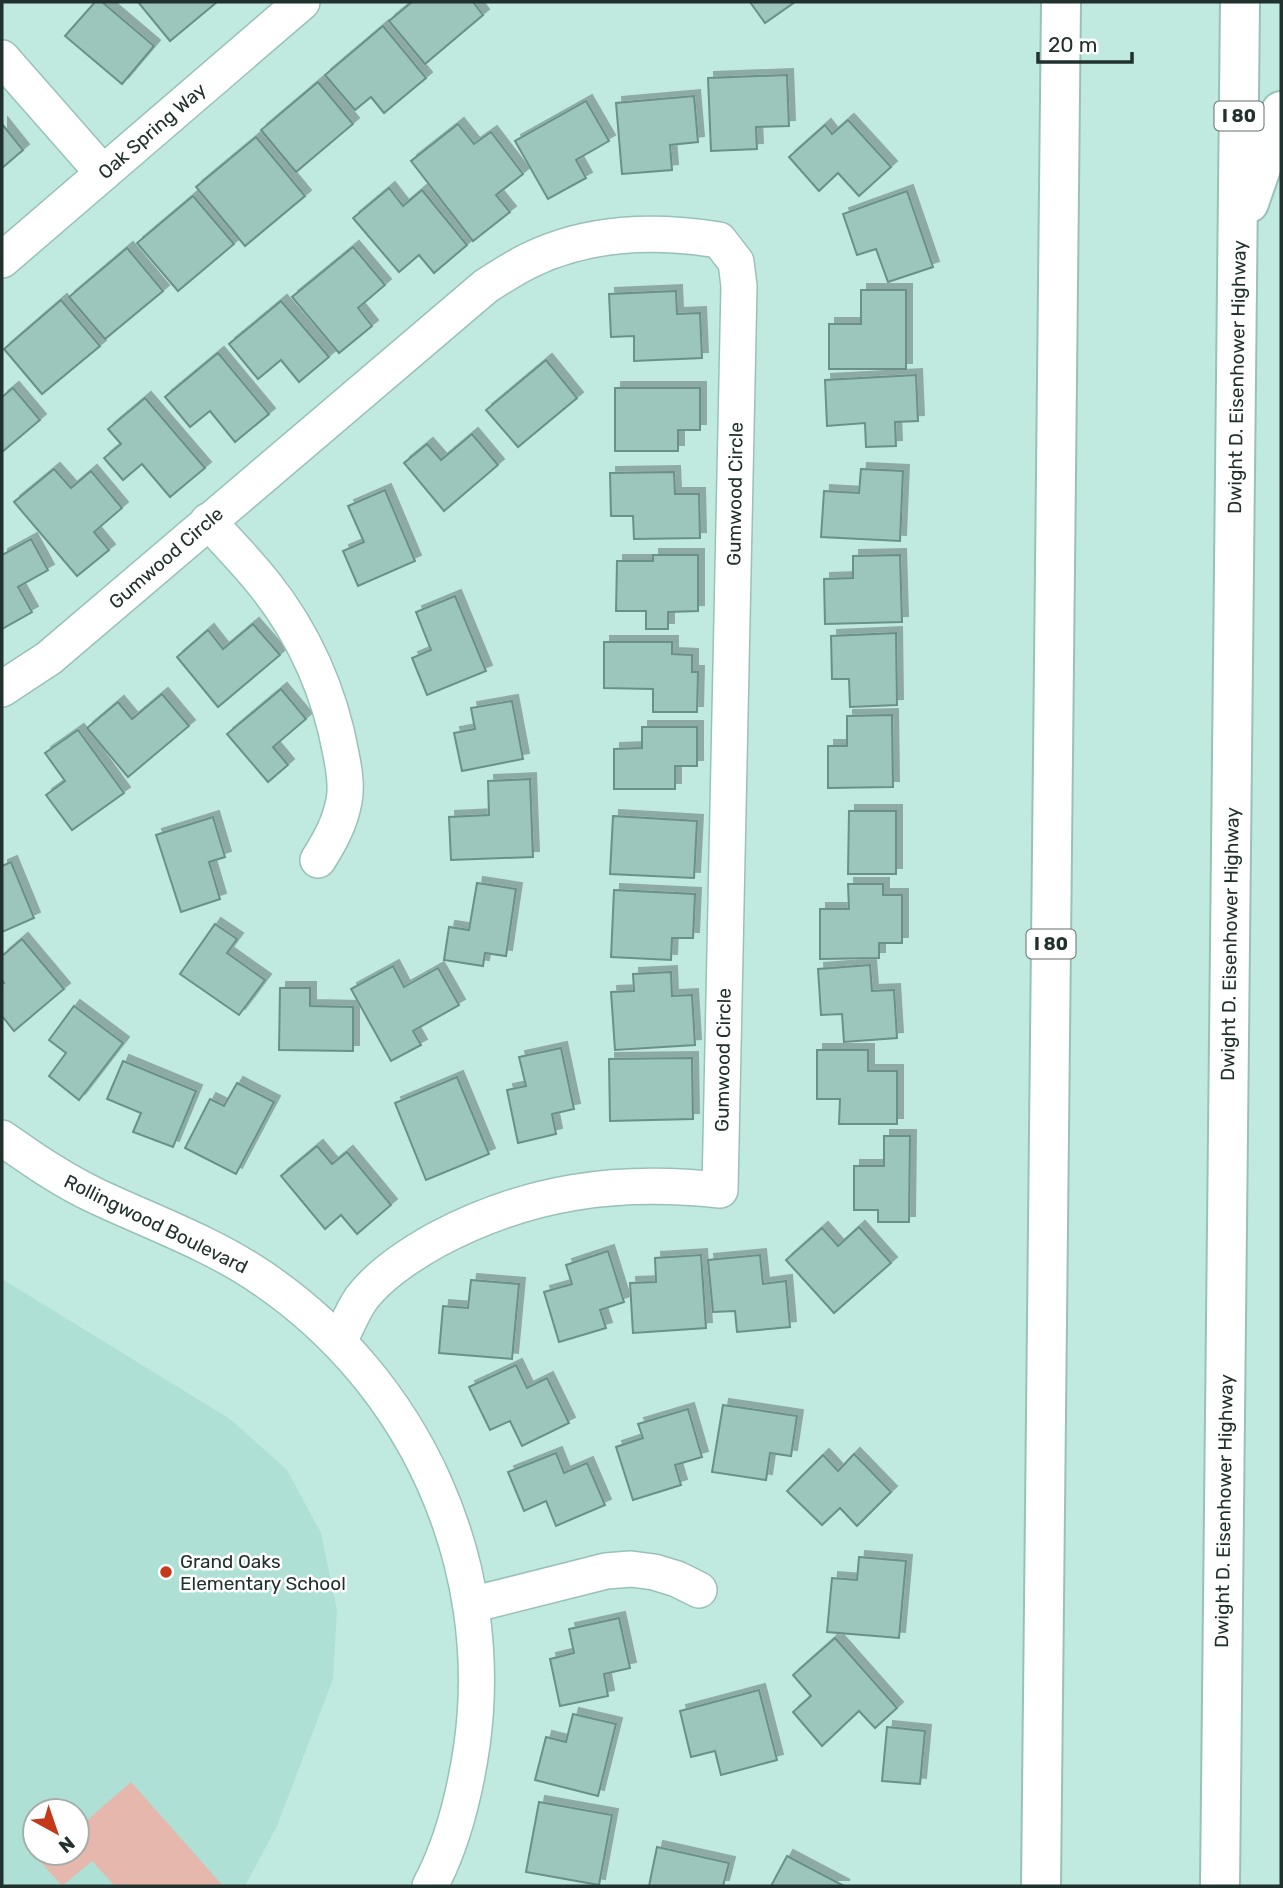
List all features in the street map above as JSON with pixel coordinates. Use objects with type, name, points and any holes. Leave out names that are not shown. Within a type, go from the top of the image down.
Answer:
[{"type":"highway","name":"I 80","points":[[1041,1886],[1061,2]]},
{"type":"highway","name":"Dwight D. Eisenhower Highway","points":[[1220,1886],[1240,2]]},
{"type":"highway","points":[[1239,231],[1281,111]]},
{"type":"street","name":"Oak Spring Way","points":[[2,260],[302,2]]},
{"type":"street","points":[[2,58],[103,173]]},
{"type":"street","name":"Gumwood Circle","points":[[2,689],[49,658],[486,286],[529,260],[601,237],[626,233],[676,233],[719,240],[736,262],[739,286],[720,1190],[674,1185],[604,1187],[557,1194],[512,1206],[468,1223],[407,1256],[362,1299],[339,1342]]},
{"type":"street","points":[[208,522],[265,584],[296,628],[319,676],[336,726],[345,775],[345,800],[334,837],[318,860]]},
{"type":"street","name":"Rollingwood Boulevard","points":[[2,1138],[52,1173],[219,1252],[251,1272],[339,1342],[388,1400],[415,1443],[447,1511],[468,1583],[477,1658],[477,1708],[466,1783],[452,1832],[430,1886]]},
{"type":"street","points":[[471,1605],[606,1571],[631,1569],[677,1579],[699,1590]]},
{"type":"shaded area","name":"Grand Oaks Elementary School","points":[[2,1279],[230,1419],[287,1470],[321,1533],[337,1610],[333,1679],[277,1826],[245,1886],[2,1886]]},
{"type":"shaded area","points":[[131,1782],[223,1886],[115,1886],[91,1862],[91,1817]]},
{"type":"shaded area","points":[[45,1867],[85,1867],[62,1886]]},
{"type":"building","points":[[95,2],[102,2],[154,46],[122,84],[65,36]]},
{"type":"building","points":[[138,2],[217,2],[170,41]]},
{"type":"building","points":[[412,2],[473,2],[483,15],[425,64],[389,21]]},
{"type":"building","points":[[750,2],[795,2],[765,23]]},
{"type":"building","points":[[383,26],[426,78],[384,113],[371,97],[355,110],[325,75]]},
{"type":"building","points":[[787,75],[789,126],[756,127],[757,149],[711,151],[708,78]]},
{"type":"building","points":[[318,82],[353,124],[296,172],[261,130]]},
{"type":"building","points":[[694,96],[698,142],[670,145],[672,170],[622,174],[616,103]]},
{"type":"building","points":[[586,101],[609,141],[576,160],[586,178],[548,199],[515,141]]},
{"type":"building","points":[[848,120],[891,167],[859,196],[838,173],[819,191],[789,157],[825,125],[832,134]]},
{"type":"building","points":[[2,124],[23,150],[2,168]]},
{"type":"building","points":[[458,124],[474,144],[491,132],[523,174],[496,195],[510,212],[473,241],[411,161]]},
{"type":"building","points":[[256,137],[305,196],[245,246],[196,187]]},
{"type":"building","points":[[389,188],[403,206],[422,190],[467,245],[434,273],[419,255],[399,272],[353,218]]},
{"type":"building","points":[[907,191],[933,267],[888,282],[876,249],[857,255],[843,214]]},
{"type":"building","points":[[193,196],[234,244],[178,291],[137,243]]},
{"type":"building","points":[[353,247],[385,285],[358,308],[372,326],[339,353],[292,297]]},
{"type":"building","points":[[127,248],[163,291],[105,339],[69,297]]},
{"type":"building","points":[[861,290],[906,290],[906,369],[829,369],[829,324],[861,324]]},
{"type":"building","points":[[676,291],[677,314],[700,313],[702,358],[634,361],[634,336],[611,337],[609,294]]},
{"type":"building","points":[[61,300],[100,346],[42,394],[4,349]]},
{"type":"building","points":[[281,301],[329,357],[299,382],[281,360],[258,379],[229,344]]},
{"type":"building","points":[[218,353],[269,414],[235,442],[210,411],[190,427],[165,397]]},
{"type":"building","points":[[546,360],[577,398],[518,447],[486,410]]},
{"type":"building","points":[[916,375],[918,421],[895,422],[896,446],[866,447],[865,423],[827,426],[825,380]]},
{"type":"building","points":[[13,388],[40,420],[2,452],[2,397]]},
{"type":"building","points":[[615,388],[700,388],[700,430],[678,430],[678,451],[615,451]]},
{"type":"building","points":[[145,398],[205,468],[170,497],[142,464],[123,480],[104,458],[121,444],[108,429]]},
{"type":"building","points":[[472,434],[498,465],[444,511],[404,463],[427,444],[441,460]]},
{"type":"building","points":[[54,469],[71,488],[91,471],[122,508],[94,532],[109,550],[77,576],[14,502]]},
{"type":"building","points":[[861,469],[903,471],[900,541],[821,537],[824,491],[859,493]]},
{"type":"building","points":[[674,472],[675,494],[699,494],[700,538],[634,539],[633,516],[611,516],[610,473]]},
{"type":"building","points":[[385,490],[415,561],[358,586],[343,551],[364,542],[348,506]]},
{"type":"building","points":[[31,539],[48,570],[18,587],[32,612],[2,629],[2,555]]},
{"type":"building","points":[[653,555],[698,555],[698,611],[668,612],[668,629],[646,629],[646,611],[616,611],[617,561],[653,561]]},
{"type":"building","points":[[900,555],[902,622],[825,624],[824,579],[853,578],[853,556]]},
{"type":"building","points":[[455,596],[486,671],[427,695],[412,658],[431,650],[416,612]]},
{"type":"building","points":[[253,624],[280,655],[218,707],[177,657],[208,630],[223,649]]},
{"type":"building","points":[[896,633],[897,705],[850,707],[849,679],[832,679],[831,636]]},
{"type":"building","points":[[604,642],[672,642],[672,654],[692,655],[692,672],[698,672],[697,712],[653,712],[653,689],[604,688]]},
{"type":"building","points":[[281,689],[306,719],[273,747],[288,765],[268,782],[227,734]]},
{"type":"building","points":[[162,694],[189,726],[128,777],[87,728],[118,702],[132,719]]},
{"type":"building","points":[[512,701],[523,759],[462,771],[454,733],[475,729],[471,708]]},
{"type":"building","points":[[892,715],[893,787],[828,788],[828,746],[847,746],[847,716]]},
{"type":"building","points":[[642,727],[697,727],[697,766],[675,766],[675,789],[614,789],[614,749],[642,748]]},
{"type":"building","points":[[78,730],[124,793],[72,830],[46,795],[65,781],[45,753]]},
{"type":"building","points":[[530,779],[533,857],[451,860],[449,817],[489,815],[488,781]]},
{"type":"building","points":[[849,811],[896,811],[896,874],[848,874]]},
{"type":"building","points":[[613,816],[697,821],[694,878],[610,874]]},
{"type":"building","points":[[213,817],[225,857],[209,862],[220,899],[181,912],[156,835]]},
{"type":"building","points":[[11,862],[34,918],[2,932],[2,866]]},
{"type":"building","points":[[477,883],[516,889],[506,956],[485,953],[483,966],[444,960],[449,927],[469,930]]},
{"type":"building","points":[[848,884],[883,884],[883,895],[902,895],[902,943],[879,943],[879,958],[820,959],[820,909],[849,909]]},
{"type":"building","points":[[614,890],[695,894],[693,938],[672,938],[671,960],[611,957]]},
{"type":"building","points":[[215,924],[237,939],[227,953],[265,980],[239,1015],[180,974]]},
{"type":"building","points":[[22,939],[64,989],[14,1031],[2,1016],[2,956]]},
{"type":"building","points":[[870,965],[872,991],[894,990],[897,1038],[844,1042],[842,1014],[821,1015],[818,969]]},
{"type":"building","points":[[393,966],[404,987],[438,968],[459,1005],[413,1031],[421,1045],[391,1061],[351,989]]},
{"type":"building","points":[[671,972],[672,996],[692,995],[695,1045],[615,1050],[611,992],[634,991],[633,974]]},
{"type":"building","points":[[280,988],[310,988],[310,1006],[353,1007],[353,1051],[279,1050]]},
{"type":"building","points":[[74,1006],[123,1043],[79,1100],[49,1076],[66,1053],[49,1040]]},
{"type":"building","points":[[561,1048],[574,1109],[552,1114],[556,1134],[518,1143],[507,1090],[526,1086],[519,1057]]},
{"type":"building","points":[[817,1050],[868,1050],[868,1071],[897,1071],[897,1124],[839,1124],[840,1099],[817,1099]]},
{"type":"building","points":[[692,1058],[693,1119],[610,1121],[609,1059]]},
{"type":"building","points":[[123,1061],[196,1091],[173,1147],[133,1132],[141,1113],[107,1099]]},
{"type":"building","points":[[457,1077],[489,1154],[426,1180],[395,1103]]},
{"type":"building","points":[[237,1083],[274,1102],[236,1174],[185,1148],[210,1099],[224,1106]]},
{"type":"building","points":[[884,1136],[910,1136],[909,1222],[878,1222],[878,1210],[854,1210],[854,1166],[884,1166]]},
{"type":"building","points":[[317,1146],[332,1164],[347,1152],[391,1205],[357,1234],[341,1215],[325,1229],[281,1176]]},
{"type":"building","points":[[859,1227],[891,1263],[834,1313],[786,1260],[822,1228],[838,1246]]},
{"type":"building","points":[[608,1251],[624,1302],[600,1310],[606,1328],[559,1342],[544,1292],[572,1284],[566,1265]]},
{"type":"building","points":[[701,1255],[706,1328],[633,1333],[630,1283],[656,1282],[655,1258]]},
{"type":"building","points":[[760,1255],[763,1284],[786,1281],[790,1327],[737,1332],[735,1311],[713,1312],[708,1260]]},
{"type":"building","points":[[471,1280],[519,1284],[512,1359],[439,1353],[443,1306],[468,1308]]},
{"type":"building","points":[[516,1365],[527,1388],[547,1378],[569,1423],[522,1446],[510,1421],[490,1430],[469,1387]]},
{"type":"building","points":[[723,1405],[797,1416],[791,1456],[770,1453],[766,1480],[712,1472]]},
{"type":"building","points":[[688,1409],[702,1457],[675,1465],[681,1485],[633,1500],[616,1447],[643,1438],[638,1424]]},
{"type":"building","points":[[556,1453],[564,1473],[587,1463],[605,1505],[556,1526],[546,1501],[524,1511],[508,1472]]},
{"type":"building","points":[[854,1454],[891,1492],[857,1526],[840,1508],[822,1525],[787,1491],[823,1455],[838,1471]]},
{"type":"building","points":[[859,1557],[906,1561],[899,1638],[827,1632],[832,1578],[857,1580]]},
{"type":"building","points":[[619,1618],[630,1668],[604,1674],[608,1696],[560,1706],[550,1659],[574,1653],[569,1629]]},
{"type":"building","points":[[835,1638],[897,1708],[875,1728],[859,1711],[822,1746],[793,1712],[811,1696],[793,1675]]},
{"type":"building","points":[[759,1690],[777,1760],[721,1775],[715,1751],[691,1757],[680,1711]]},
{"type":"building","points":[[573,1714],[616,1724],[598,1796],[535,1780],[546,1737],[566,1742]]},
{"type":"building","points":[[887,1727],[925,1731],[920,1784],[882,1781]]},
{"type":"building","points":[[539,1802],[612,1815],[599,1885],[526,1872]]},
{"type":"building","points":[[657,1847],[729,1863],[723,1886],[649,1886]]},
{"type":"building","points":[[787,1856],[844,1886],[771,1886]]},
{"type":"place","name":"Grand Oaks Elementary School","points":[[166,1572]]}]
